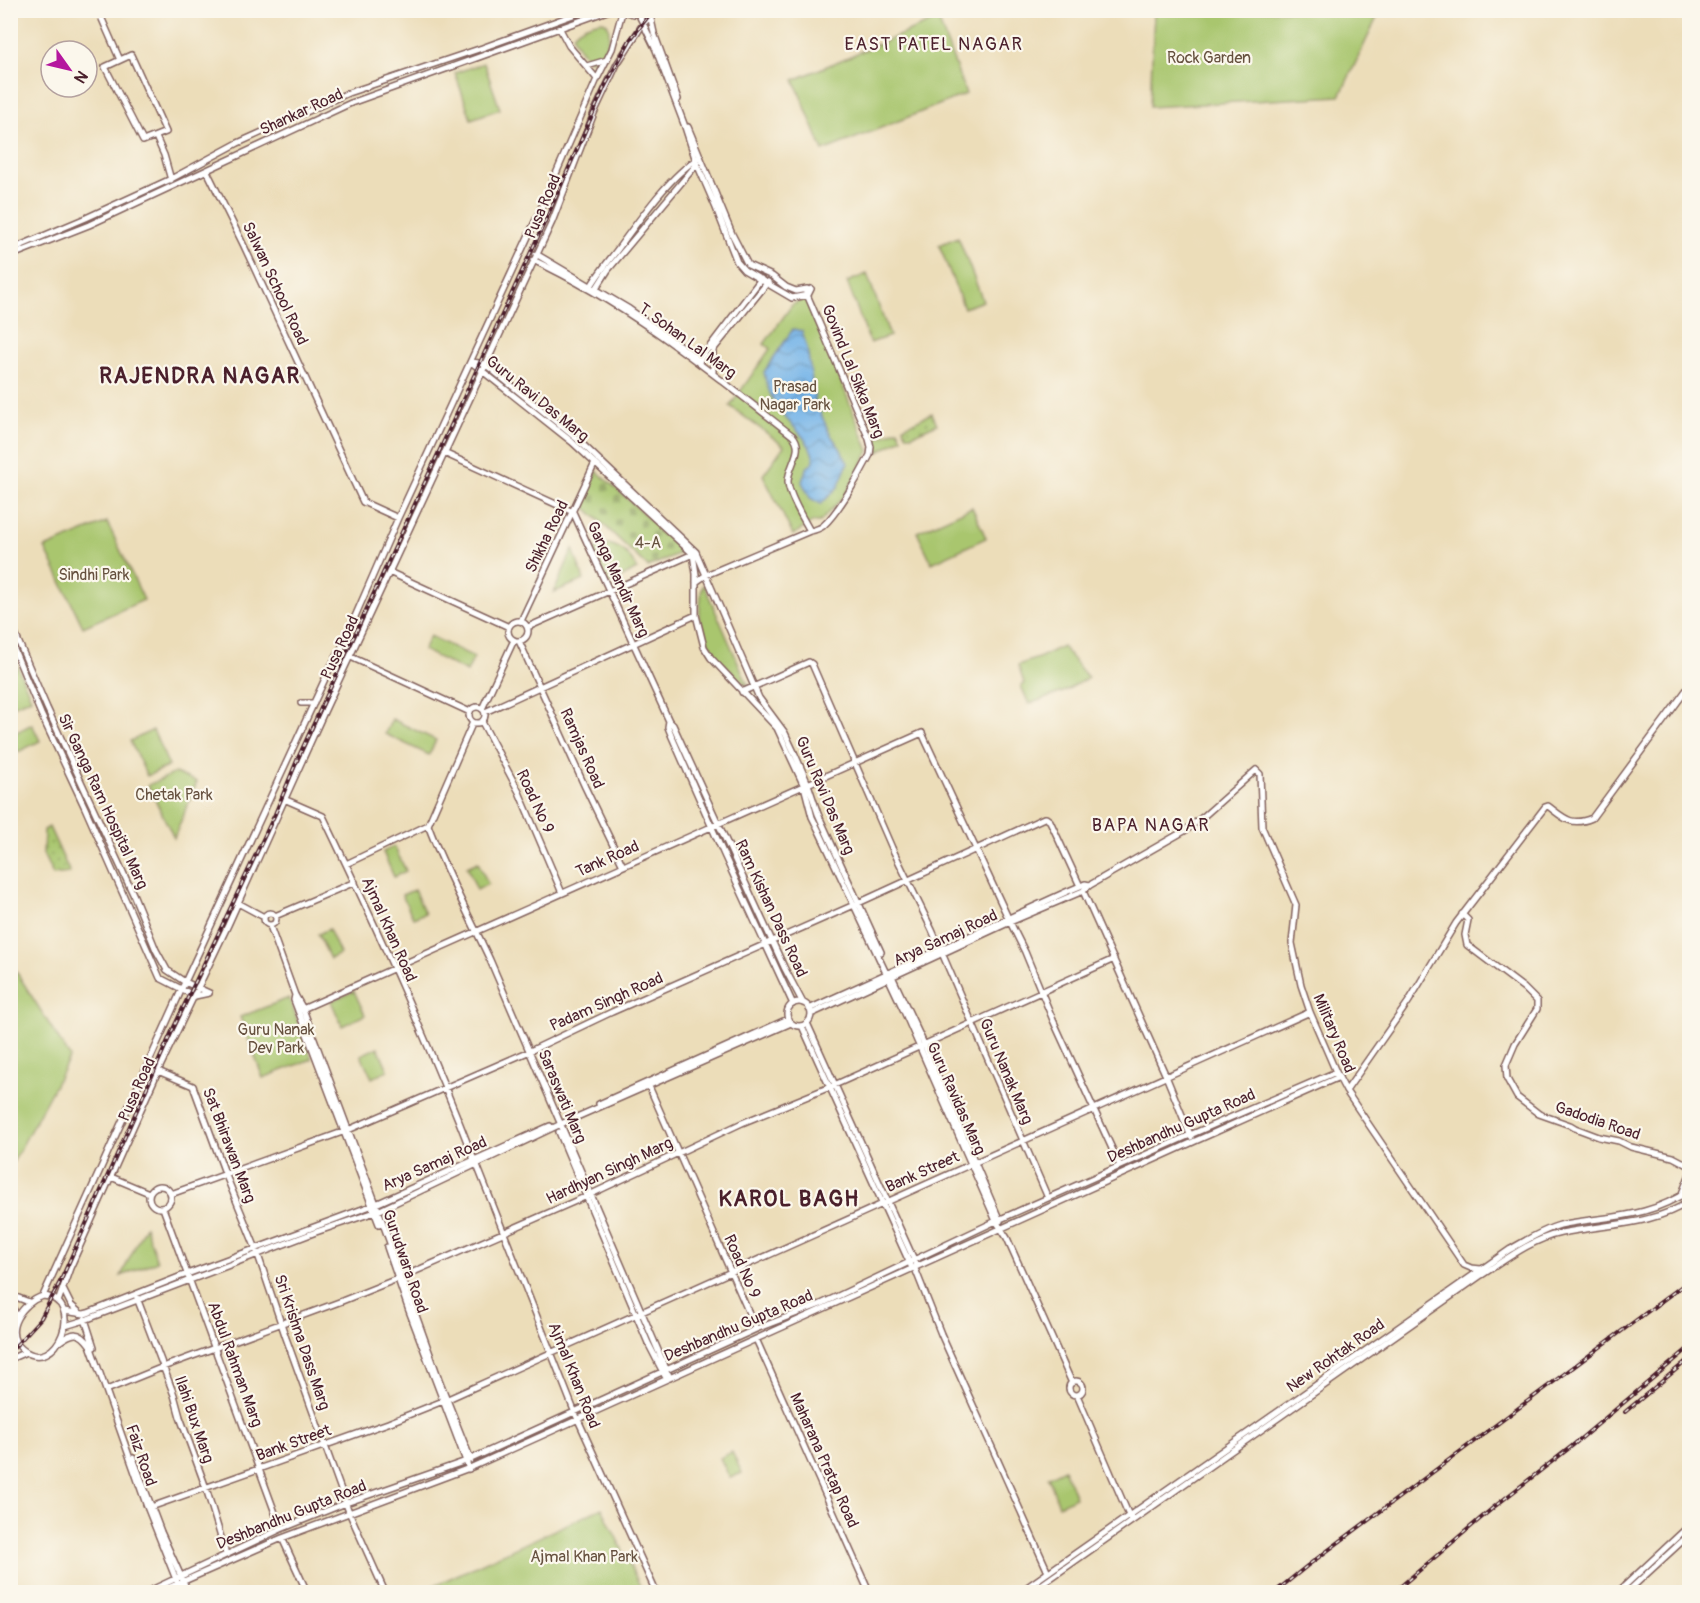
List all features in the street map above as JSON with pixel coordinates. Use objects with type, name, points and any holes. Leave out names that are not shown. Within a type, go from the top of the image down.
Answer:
[{"type":"street","points":[[98,10],[120,60]]},
{"type":"street","name":"Shankar Road","points":[[10,256],[89,225],[351,103],[526,36],[587,10]]},
{"type":"street","name":"Shankar Road","points":[[10,250],[171,179],[238,143],[348,93],[526,36],[560,29],[610,10]]},
{"type":"street","name":"Pusa Road","points":[[58,1302],[158,1071],[195,996],[479,377],[485,373],[485,364],[552,222],[594,113],[613,73],[643,24],[650,14],[657,10]]},
{"type":"street","points":[[621,11],[630,14],[640,12]]},
{"type":"street","name":"Pusa Road","points":[[43,1296],[184,982],[340,651],[398,518],[539,213],[612,49],[621,11]]},
{"type":"street","name":"Govind Lal Sikka Marg","points":[[640,12],[699,161],[739,250],[748,265],[772,276],[786,287],[796,291],[808,291],[871,447],[863,469],[834,513],[820,529],[810,531],[706,575],[696,582]]},
{"type":"street","name":"Govind Lal Sikka Marg","points":[[650,14],[659,48],[699,161]]},
{"type":"street","points":[[560,29],[569,46],[597,79]]},
{"type":"street","points":[[131,55],[166,132],[143,141],[105,67],[120,60],[131,55]]},
{"type":"street","points":[[587,66],[607,60]]},
{"type":"street","points":[[156,136],[173,186]]},
{"type":"street","points":[[592,289],[633,228],[664,190],[680,172],[699,161],[737,262],[744,270],[792,298],[808,291]]},
{"type":"street","name":"Salwan School Road","points":[[207,171],[363,502],[398,518]]},
{"type":"street","name":"T. Sohan Lal Marg","points":[[535,257],[624,310],[714,374],[798,441],[788,484],[810,531]]},
{"type":"street","points":[[698,362],[765,273]]},
{"type":"street","points":[[714,374],[713,350],[772,276]]},
{"type":"street","name":"Guru Ravi Das Marg","points":[[471,362],[485,364],[576,438],[696,552],[753,687],[762,704],[785,733],[856,904],[889,975]]},
{"type":"street","name":"Guru Ravi Das Marg","points":[[471,362],[546,420],[693,554],[696,615],[699,633],[707,652],[777,728],[806,785]]},
{"type":"street","name":"Ganga Mandir Marg","points":[[444,453],[573,512],[669,721],[673,725],[715,825]]},
{"type":"street","name":"Shikha Road","points":[[521,621],[595,463]]},
{"type":"street","points":[[528,627],[693,554]]},
{"type":"street","points":[[388,572],[509,627]]},
{"type":"street","points":[[470,712],[475,708],[483,710],[540,686],[696,615]]},
{"type":"street","points":[[473,722],[482,722],[485,718],[483,710],[517,641],[528,635],[528,627],[521,621],[515,621],[509,627],[509,635],[517,641]]},
{"type":"street","name":"Sir Ganga Ram Hospital Marg","points":[[10,622],[134,896],[156,950],[167,970],[184,982],[198,988]]},
{"type":"street","name":"Sir Ganga Ram Hospital Marg","points":[[10,640],[160,978],[195,996]]},
{"type":"street","name":"Ramjas Road","points":[[517,641],[623,866]]},
{"type":"street","points":[[351,657],[470,712]]},
{"type":"street","name":"Guru Nanak Marg","points":[[753,687],[808,662],[812,664],[892,848],[941,951],[1048,1198]]},
{"type":"street","points":[[1346,1091],[1403,1010],[1462,915],[1545,807],[1548,806],[1570,822],[1593,817],[1689,685]]},
{"type":"street","points":[[742,692],[753,687]]},
{"type":"street","points":[[301,703],[314,703]]},
{"type":"street","points":[[470,712],[473,722]]},
{"type":"street","points":[[346,864],[428,825],[473,722]]},
{"type":"street","name":"Road No 9","points":[[482,722],[519,792],[562,893]]},
{"type":"street","name":"Tank Road","points":[[300,1010],[922,733],[977,850]]},
{"type":"street","name":"Military Road","points":[[1254,771],[1258,770],[1260,774],[1262,827],[1296,905],[1292,943],[1301,985],[1337,1075],[1464,1265],[1481,1269]]},
{"type":"street","name":"Arya Samaj Road","points":[[810,1011],[1090,885],[1186,830],[1254,771]]},
{"type":"street","name":"Ajmal Khan Road","points":[[284,799],[323,816],[355,882],[445,1087],[574,1413],[656,1593]]},
{"type":"street","points":[[85,808],[92,805]]},
{"type":"street","name":"Padam Singh Road","points":[[171,1194],[346,1130],[530,1051],[612,1012],[1047,818],[1082,888]]},
{"type":"street","name":"Saraswati Marg","points":[[428,825],[447,872],[477,932],[530,1051],[668,1379]]},
{"type":"street","name":"Ram Kishan Dass Road","points":[[715,825],[803,1003]]},
{"type":"street","name":"Ram Kishan Dass Road","points":[[715,825],[793,1004]]},
{"type":"street","points":[[977,850],[1043,991],[1048,1008],[1120,1166]]},
{"type":"street","points":[[264,916],[268,913],[275,916],[355,882]]},
{"type":"street","points":[[1082,888],[1193,1142]]},
{"type":"street","points":[[238,903],[264,916]]},
{"type":"street","name":"Gadodia Road","points":[[1462,915],[1468,920],[1465,935],[1467,945],[1524,988],[1536,998],[1538,1004],[1506,1065],[1507,1079],[1516,1097],[1539,1114],[1579,1130],[1619,1141],[1631,1148],[1673,1157],[1689,1166]]},
{"type":"street","points":[[264,916],[265,923],[270,926],[275,922],[275,916]]},
{"type":"street","name":"Gurudwara Road","points":[[270,926],[471,1468]]},
{"type":"street","name":"Hardhyan Singh Marg","points":[[109,1389],[400,1277],[589,1195],[742,1123],[1114,959]]},
{"type":"street","name":"Guru Ravidas Marg","points":[[889,975],[1072,1383]]},
{"type":"street","points":[[195,996],[209,993],[198,988]]},
{"type":"street","points":[[805,1024],[795,1026],[790,1021],[788,1011],[793,1004],[803,1003],[810,1011],[805,1024],[1048,1572]]},
{"type":"street","name":"Bank Street","points":[[152,1507],[388,1423],[445,1400],[1310,1012]]},
{"type":"street","name":"Arya Samaj Road","points":[[136,1297],[376,1208],[790,1021]]},
{"type":"street","name":"Sat Bhirawan Marg","points":[[158,1071],[193,1086],[257,1251]]},
{"type":"street","name":"Deshbandhu Gupta Road","points":[[162,1592],[179,1578],[349,1512],[471,1468],[914,1266],[998,1221],[1048,1198],[1190,1135],[1337,1075]]},
{"type":"street","name":"Deshbandhu Gupta Road","points":[[147,1593],[281,1529],[346,1503],[468,1460],[756,1329],[1002,1228],[1337,1075]]},
{"type":"street","name":"Road No 9","points":[[648,1084],[756,1329]]},
{"type":"street","name":"Saraswati Marg","points":[[559,1132],[589,1195]]},
{"type":"street","points":[[1681,1196],[1689,1174]]},
{"type":"street","points":[[111,1177],[149,1193]]},
{"type":"street","points":[[162,1186],[171,1194],[170,1202],[164,1208],[156,1208],[148,1200],[149,1193],[156,1187],[162,1186]]},
{"type":"street","name":"New Rohtak Road","points":[[1031,1593],[1481,1269],[1521,1243],[1551,1228],[1643,1212],[1666,1204],[1689,1190]]},
{"type":"street","name":"New Rohtak Road","points":[[1020,1593],[1515,1254],[1542,1239],[1559,1233],[1644,1219],[1677,1209],[1689,1202]]},
{"type":"street","name":"Abdul Rahman Marg","points":[[164,1208],[281,1529]]},
{"type":"street","name":"Sri Krishna Dass Marg","points":[[257,1251],[349,1512],[386,1593]]},
{"type":"street","points":[[63,1287],[71,1305],[83,1317],[179,1578],[181,1593]]},
{"type":"street","points":[[10,1292],[30,1302]]},
{"type":"street","points":[[43,1296],[51,1297],[64,1311],[65,1326],[59,1342],[44,1354],[26,1352],[13,1339],[17,1317],[30,1302],[43,1296]]},
{"type":"street","points":[[65,1326],[136,1297]]},
{"type":"street","name":"Ilahi Bux Marg","points":[[136,1297],[206,1488],[226,1554]]},
{"type":"street","points":[[10,1302],[17,1317]]},
{"type":"street","points":[[64,1311],[83,1317]]},
{"type":"street","name":"Faiz Road","points":[[59,1342],[75,1334],[81,1335],[90,1345],[146,1504],[188,1593]]},
{"type":"street","name":"Maharana Pratap Road","points":[[756,1339],[869,1593]]},
{"type":"street","points":[[10,1359],[26,1352]]},
{"type":"street","points":[[1077,1395],[1081,1393],[1082,1386],[1078,1382],[1072,1383],[1069,1390],[1077,1395],[1131,1519]]},
{"type":"street","points":[[1618,1593],[1689,1525]]},
{"type":"street","points":[[1627,1593],[1689,1534]]},
{"type":"street","points":[[282,1538],[307,1593]]},
{"type":"street","points":[[162,1592],[174,1593]]},
{"type":"green space","name":"Rock Garden","points":[[1154,10],[1380,11],[1340,96],[1150,107]]},
{"type":"green space","points":[[938,19],[966,94],[823,151],[794,80]]},
{"type":"green space","points":[[603,21],[608,27],[607,43],[603,55],[591,60],[580,49],[573,35],[586,25]]},
{"type":"green space","points":[[484,63],[500,109],[471,119],[455,73]]},
{"type":"green space","points":[[958,237],[983,301],[964,308],[939,245]]},
{"type":"green space","points":[[867,274],[890,336],[870,343],[847,282]]},
{"type":"green space","name":"Prasad Nagar Park","points":[[807,297],[869,451],[845,495],[820,522],[813,522],[793,535],[763,475],[784,446],[730,406],[770,349],[764,344],[792,305]]},
{"type":"green space","points":[[932,413],[937,424],[907,435],[903,427]]},
{"type":"green space","points":[[898,429],[902,438],[877,453],[874,440]]},
{"type":"green space","name":"4-A","points":[[597,471],[684,551],[648,567],[582,504]]},
{"type":"green space","points":[[972,507],[986,538],[932,563],[917,532]]},
{"type":"green space","name":"Sindhi Park","points":[[107,522],[144,600],[83,627],[45,548]]},
{"type":"green space","points":[[608,544],[626,553],[637,569],[608,585],[593,550]]},
{"type":"green space","points":[[573,549],[584,580],[554,592]]},
{"type":"green space","points":[[704,585],[747,686],[712,653],[699,617],[702,586]]},
{"type":"green space","points":[[430,636],[474,657],[467,672],[423,650]]},
{"type":"green space","points":[[1062,646],[1088,678],[1063,692],[1029,704],[1021,686],[1024,683],[1018,665]]},
{"type":"green space","points":[[11,652],[31,698],[10,707]]},
{"type":"green space","points":[[392,719],[436,740],[429,755],[385,734]]},
{"type":"green space","points":[[32,724],[40,741],[18,752],[11,735]]},
{"type":"green space","points":[[153,730],[169,766],[147,776],[130,741]]},
{"type":"green space","name":"Chetak Park","points":[[175,773],[197,782],[174,838],[148,785]]},
{"type":"green space","points":[[49,827],[70,873],[53,875],[43,854],[44,830]]},
{"type":"green space","points":[[394,846],[406,871],[394,877],[383,852]]},
{"type":"green space","points":[[478,862],[488,884],[477,890],[467,867]]},
{"type":"green space","points":[[414,890],[425,913],[413,918],[402,895]]},
{"type":"green space","points":[[329,929],[340,954],[330,959],[318,934]]},
{"type":"green space","points":[[10,959],[70,1057],[11,1166]]},
{"type":"green space","points":[[354,991],[365,1015],[342,1026],[331,1001]]},
{"type":"green space","name":"Guru Nanak Dev Park","points":[[289,998],[312,1059],[263,1078],[240,1017]]},
{"type":"green space","points":[[378,1047],[388,1070],[372,1078],[361,1055]]},
{"type":"green space","points":[[145,1226],[157,1261],[121,1276]]},
{"type":"green space","points":[[732,1452],[742,1473],[730,1478],[720,1458]]},
{"type":"green space","points":[[1064,1469],[1076,1497],[1059,1505],[1048,1477]]},
{"type":"green space","name":"Ajmal Khan Park","points":[[602,1508],[643,1592],[420,1592]]},
{"type":"water","points":[[793,329],[802,331],[807,348],[815,401],[830,434],[848,463],[838,487],[821,504],[810,498],[802,482],[806,469],[814,461],[813,454],[802,436],[776,405],[768,389],[764,372]]},
{"type":"railway","points":[[10,1352],[41,1318],[61,1280],[173,1029],[275,814],[298,758],[605,86],[630,40],[653,10]]},
{"type":"railway","points":[[1275,1592],[1690,1280]]},
{"type":"railway","points":[[1394,1592],[1690,1347]]},
{"type":"railway","points":[[1625,1412],[1690,1358]]},
{"type":"district","name":"EAST PATEL NAGAR","points":[[934,44]]},
{"type":"district","name":"RAJENDRA NAGAR","points":[[200,375]]},
{"type":"district","name":"BAPA NAGAR","points":[[1151,825]]},
{"type":"district","name":"KAROL BAGH","points":[[789,1198]]}]
